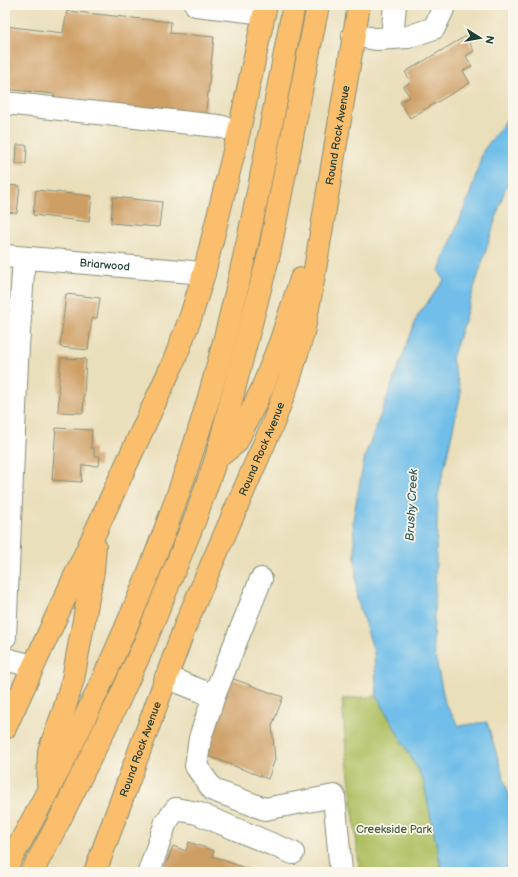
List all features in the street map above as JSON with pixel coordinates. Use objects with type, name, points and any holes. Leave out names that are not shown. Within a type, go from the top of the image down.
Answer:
[{"type":"main road","points":[[5,869],[48,790],[95,698],[130,618],[168,521],[209,398],[224,341],[251,225],[294,5]]},
{"type":"main road","points":[[32,872],[65,810],[121,696],[146,640],[195,519],[216,459],[269,254],[318,5]]},
{"type":"main road","name":"Round Rock Avenue","points":[[95,872],[187,621],[274,421],[289,380],[302,333],[324,222],[359,5]]},
{"type":"main road","points":[[5,728],[174,362],[191,316],[204,273],[239,130],[265,9]]},
{"type":"main road","points":[[216,459],[236,443],[262,389],[296,298],[307,257],[324,222]]},
{"type":"main road","points":[[48,790],[49,751],[64,710],[73,679],[93,571],[96,531]]},
{"type":"street","points":[[200,5],[265,9]]},
{"type":"street","points":[[392,38],[395,5]]},
{"type":"street","points":[[353,35],[376,39],[408,37],[434,28],[445,5]]},
{"type":"street","points":[[5,103],[218,126],[239,130]]},
{"type":"street","points":[[5,637],[17,370],[15,257]]},
{"type":"street","name":"Briarwood","points":[[15,257],[204,273]]},
{"type":"street","points":[[261,579],[214,696],[200,738],[196,766],[213,790],[265,809],[334,796],[341,872]]},
{"type":"street","points":[[5,659],[33,666]]},
{"type":"street","points":[[166,677],[214,696]]},
{"type":"street","points":[[149,872],[166,822],[176,809],[197,813],[293,853]]},
{"type":"green space","name":"Creekside Park","points":[[377,696],[423,779],[442,872],[360,872],[346,751],[342,699]]},
{"type":"water","name":"Brushy Creek","points":[[513,111],[513,178],[505,189],[452,359],[461,393],[438,496],[433,645],[445,703],[459,726],[487,722],[513,809],[513,837],[506,872],[442,872],[423,779],[377,696],[374,652],[357,599],[353,519],[365,456],[418,315],[444,280],[439,271],[470,194],[483,151]]},
{"type":"building","points":[[67,11],[171,22],[170,33],[214,37],[205,120],[54,105],[54,94],[5,89],[5,26],[63,33]]},
{"type":"building","points":[[466,36],[474,51],[466,56],[472,66],[463,71],[470,83],[410,118],[400,102],[410,97],[403,87],[411,82],[405,72]]},
{"type":"building","points":[[17,145],[27,145],[26,164],[16,164]]},
{"type":"building","points":[[5,185],[20,186],[17,213],[5,212]]},
{"type":"building","points":[[36,190],[92,196],[89,222],[33,215]]},
{"type":"building","points":[[113,197],[162,202],[159,227],[111,223]]},
{"type":"building","points":[[66,294],[100,298],[97,318],[92,318],[88,350],[60,347]]},
{"type":"building","points":[[61,358],[86,359],[83,413],[58,412],[58,390]]},
{"type":"building","points":[[56,428],[92,430],[91,448],[94,448],[94,456],[100,456],[99,466],[82,465],[81,482],[52,480]]},
{"type":"building","points":[[231,678],[283,697],[272,726],[275,759],[268,779],[203,754]]},
{"type":"building","points":[[189,842],[214,851],[212,856],[256,872],[163,872],[173,846],[186,851]]}]
